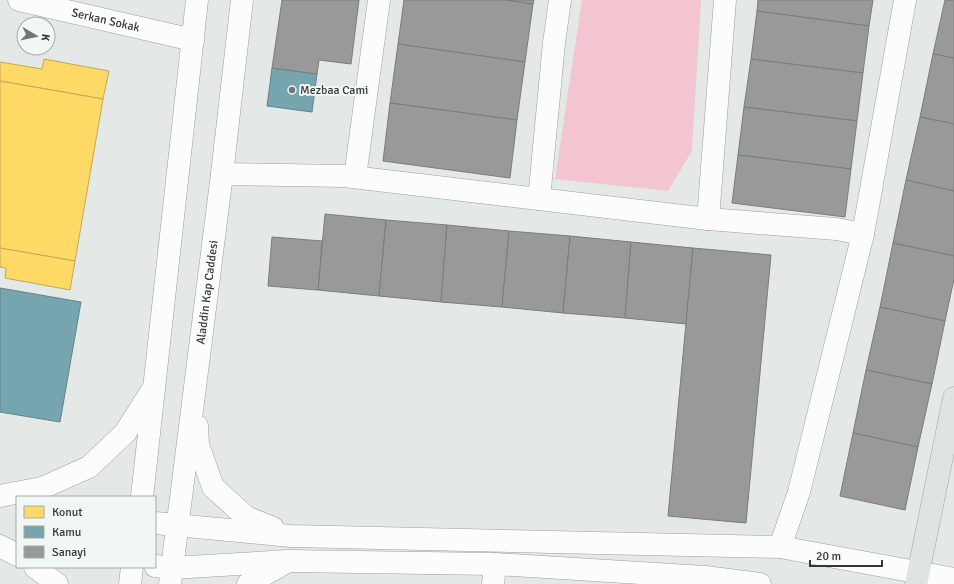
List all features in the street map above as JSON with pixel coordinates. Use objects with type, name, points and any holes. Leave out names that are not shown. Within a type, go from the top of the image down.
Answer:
[{"type":"main road","points":[[917,578],[954,398]]},
{"type":"street","name":"Serkan Sokak","points":[[19,0],[193,40]]},
{"type":"street","points":[[142,496],[197,0]]},
{"type":"street","name":"Aladdin Kap Caddesi","points":[[166,573],[178,526],[242,0]]},
{"type":"street","points":[[355,177],[379,0]]},
{"type":"street","points":[[539,199],[554,43],[560,0]]},
{"type":"street","points":[[708,219],[725,0]]},
{"type":"street","points":[[780,547],[799,492],[863,234],[905,0]]},
{"type":"street","points":[[222,174],[355,177],[708,219],[836,229],[863,234]]},
{"type":"street","points":[[0,496],[42,488],[89,467],[126,433],[154,387]]},
{"type":"street","points":[[194,392],[198,445],[213,487],[246,517],[291,536]]},
{"type":"street","points":[[0,500],[16,503]]},
{"type":"street","points":[[156,524],[291,536],[780,547],[917,578],[954,579]]},
{"type":"street","points":[[0,539],[16,542]]},
{"type":"street","points":[[0,546],[16,554]]},
{"type":"street","points":[[166,573],[288,561],[494,574],[760,584]]},
{"type":"street","points":[[248,584],[288,561]]},
{"type":"street","points":[[36,568],[57,584]]},
{"type":"street","points":[[130,584],[132,568]]},
{"type":"shaded area","points":[[582,0],[701,0],[692,151],[668,191],[555,179]]},
{"type":"building: Konut","points":[[44,59],[109,71],[103,99],[0,81],[0,62],[42,69]]},
{"type":"building: Konut","points":[[0,81],[103,99],[75,261],[0,248]]},
{"type":"building: Konut","points":[[0,248],[75,261],[70,290],[5,278],[6,268],[0,267]]},
{"type":"building: Kamu","name":"Mezbaa Cami","points":[[272,68],[317,74],[312,112],[267,106]]},
{"type":"building: Kamu","points":[[0,288],[81,302],[60,422],[0,412]]},
{"type":"building: Sanayi","points":[[282,0],[359,0],[351,64],[319,60],[317,74],[272,68]]},
{"type":"building: Sanayi","points":[[404,0],[507,0],[533,4],[525,62],[398,44]]},
{"type":"building: Sanayi","points":[[507,0],[534,0],[533,4]]},
{"type":"building: Sanayi","points":[[758,0],[873,0],[869,26],[757,11]]},
{"type":"building: Sanayi","points":[[945,0],[954,0],[954,58],[933,54]]},
{"type":"building: Sanayi","points":[[757,11],[869,26],[863,73],[751,59]]},
{"type":"building: Sanayi","points":[[398,44],[525,62],[517,120],[390,103]]},
{"type":"building: Sanayi","points":[[933,54],[954,58],[954,124],[920,117]]},
{"type":"building: Sanayi","points":[[751,59],[863,73],[857,121],[744,107]]},
{"type":"building: Sanayi","points":[[390,103],[517,120],[510,178],[383,161]]},
{"type":"building: Sanayi","points":[[744,107],[857,121],[851,169],[738,155]]},
{"type":"building: Sanayi","points":[[920,117],[954,124],[954,191],[906,180]]},
{"type":"building: Sanayi","points":[[738,155],[851,169],[845,217],[732,203]]},
{"type":"building: Sanayi","points":[[906,180],[954,191],[954,256],[893,243]]},
{"type":"building: Sanayi","points":[[325,214],[386,220],[379,296],[318,290]]},
{"type":"building: Sanayi","points":[[386,220],[447,225],[441,302],[379,296]]},
{"type":"building: Sanayi","points":[[447,225],[509,231],[502,307],[441,302]]},
{"type":"building: Sanayi","points":[[509,231],[570,236],[563,313],[502,307]]},
{"type":"building: Sanayi","points":[[570,236],[631,242],[625,318],[563,313]]},
{"type":"building: Sanayi","points":[[272,237],[322,241],[318,290],[268,286]]},
{"type":"building: Sanayi","points":[[631,242],[693,248],[686,324],[625,318]]},
{"type":"building: Sanayi","points":[[893,243],[954,256],[954,279],[945,321],[880,307]]},
{"type":"building: Sanayi","points":[[693,248],[771,255],[746,523],[668,516]]},
{"type":"building: Sanayi","points":[[880,307],[945,321],[932,384],[866,370]]},
{"type":"building: Sanayi","points":[[866,370],[932,384],[918,447],[853,433]]},
{"type":"building: Sanayi","points":[[853,433],[918,447],[905,510],[840,496]]},
{"type":"place","name":"Mezbaa Cami","points":[[292,90]]}]
